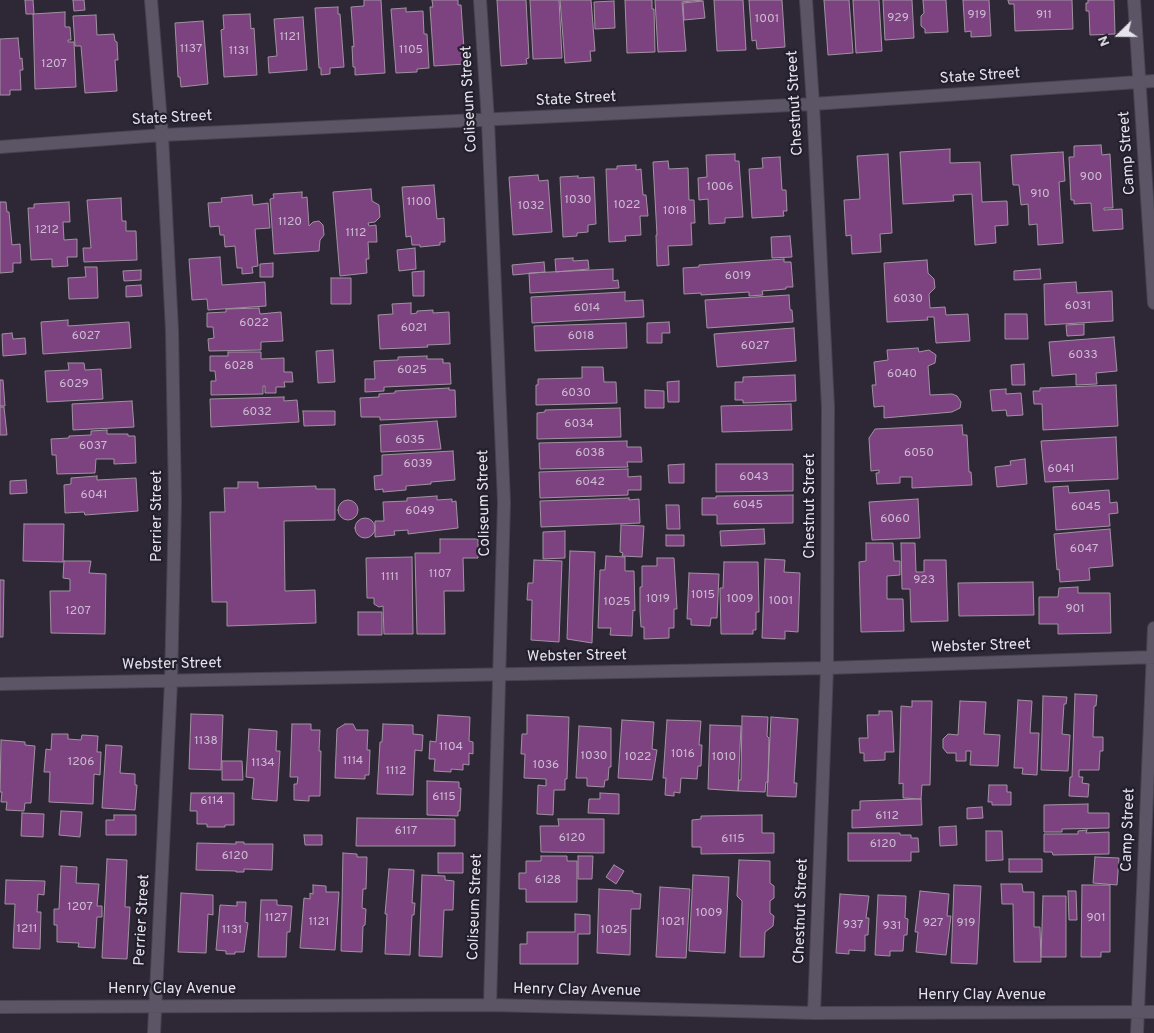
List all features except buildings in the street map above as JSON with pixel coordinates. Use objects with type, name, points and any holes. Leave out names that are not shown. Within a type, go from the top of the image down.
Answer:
[{"type":"street","name":"Perrier Street","points":[[151,0],[162,136],[172,330],[175,492],[171,682],[154,1033]]},
{"type":"street","name":"Coliseum Street","points":[[480,0],[488,121],[504,502],[490,1005]]},
{"type":"street","name":"Chestnut Street","points":[[806,0],[828,407],[827,668],[814,1013]]},
{"type":"street","name":"Camp Street","points":[[1134,0],[1154,303]]},
{"type":"street","name":"State Street","points":[[0,147],[162,136],[813,104],[1154,81]]},
{"type":"street","name":"Camp Street","points":[[1137,1033],[1154,628]]},
{"type":"street","name":"Webster Street","points":[[0,684],[827,668],[1153,657]]},
{"type":"street","name":"Henry Clay Avenue","points":[[0,1007],[490,1005],[814,1013],[1154,1012]]}]
